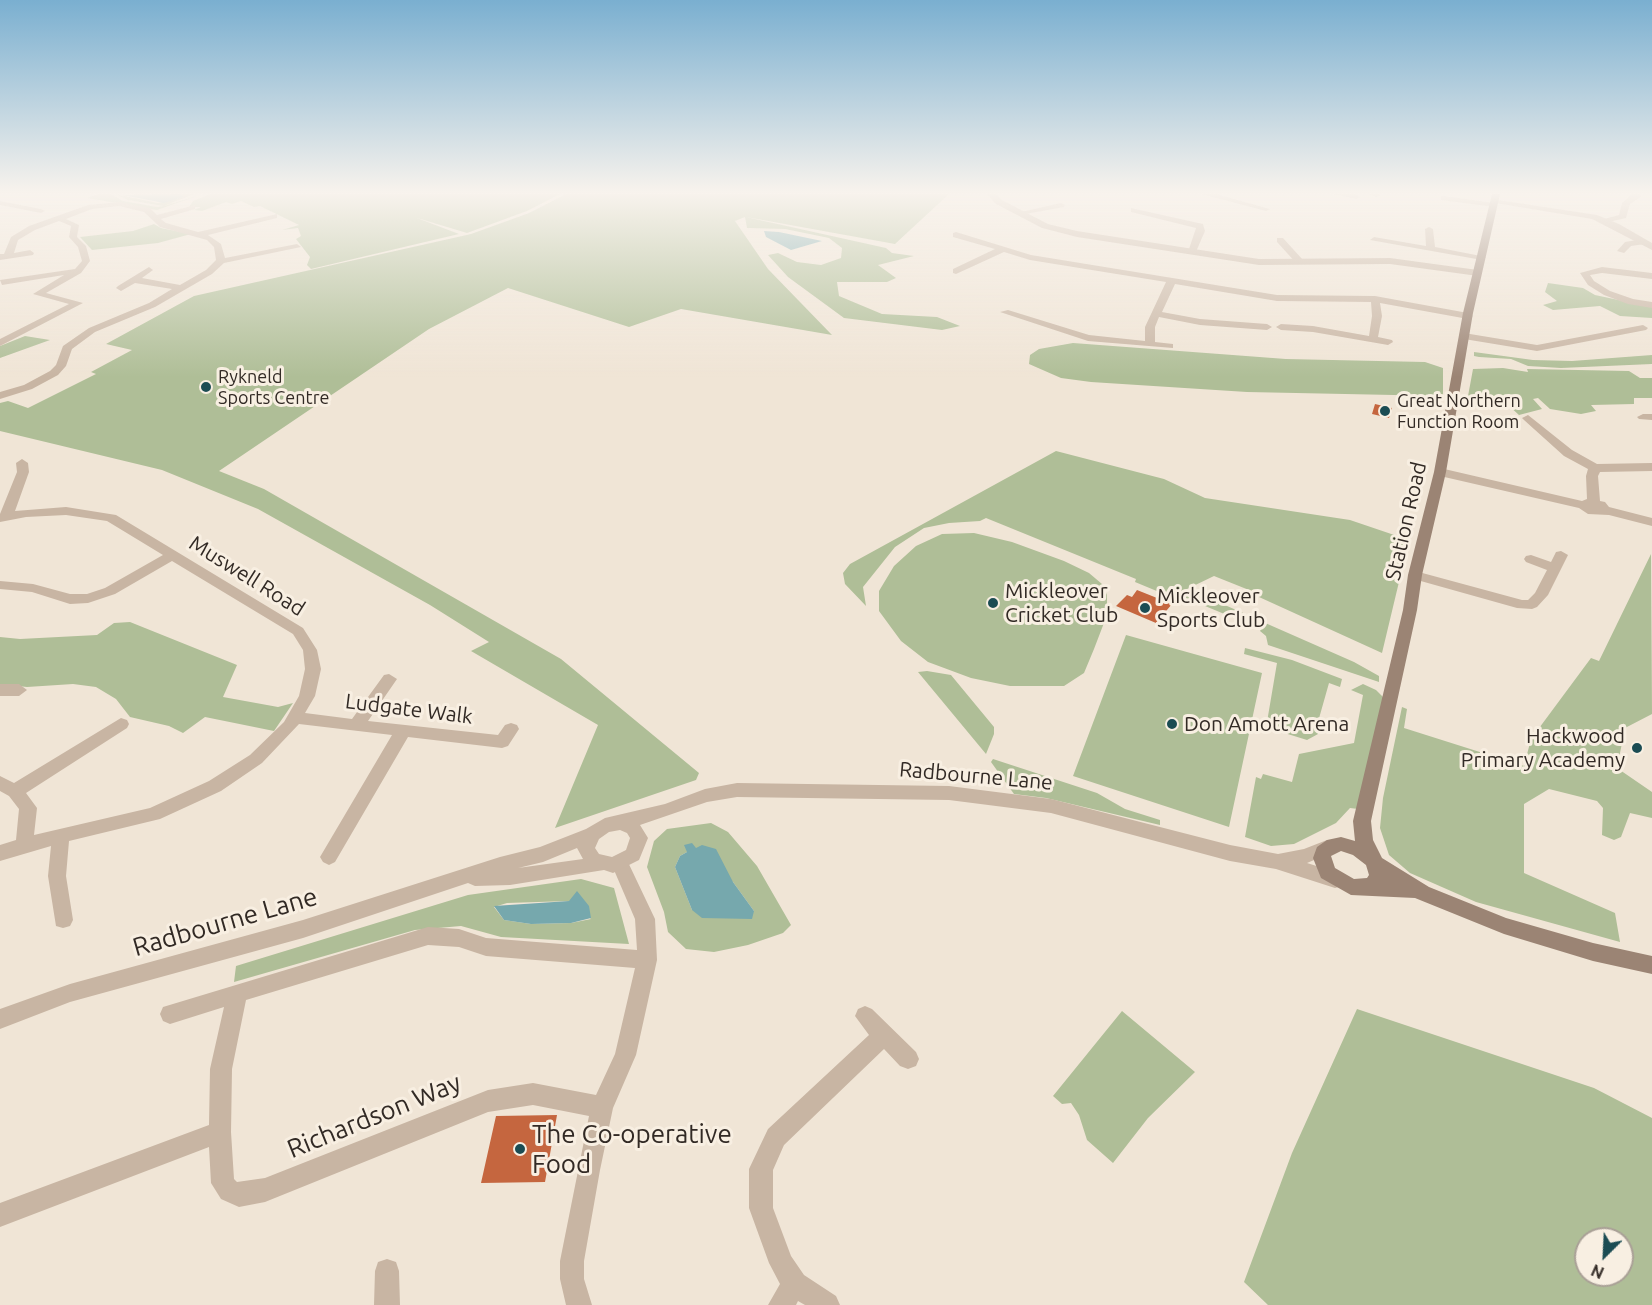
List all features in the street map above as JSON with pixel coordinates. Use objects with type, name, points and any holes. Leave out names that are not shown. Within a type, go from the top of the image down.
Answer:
[{"type":"main road","name":"Station Road","points":[[1375,862],[1364,840],[1362,820],[1410,610],[1415,575],[1440,472],[1464,336],[1482,257]]},
{"type":"main road","points":[[1362,820],[1351,835],[1330,846],[1322,858],[1328,873],[1335,880],[1351,887],[1422,893]]},
{"type":"main road","points":[[1330,846],[1350,845],[1368,854],[1375,862],[1422,893],[1471,914],[1540,937],[1652,965]]},
{"type":"main road","points":[[1366,888],[1377,882],[1379,876],[1375,862]]},
{"type":"street","points":[[0,343],[76,307],[78,303],[76,301],[38,294],[78,271],[84,265],[85,255]]},
{"type":"street","points":[[219,255],[220,261]]},
{"type":"street","points":[[0,396],[28,387],[54,372],[61,366],[68,348],[92,330],[142,309],[181,288],[209,272],[220,261],[247,255]]},
{"type":"street","points":[[956,271],[989,255]]},
{"type":"street","points":[[1022,255],[1288,299],[1375,299],[1468,316]]},
{"type":"street","points":[[1211,255],[1259,262],[1390,261],[1478,273]]},
{"type":"street","points":[[1294,255],[1300,262]]},
{"type":"street","points":[[1456,270],[1462,255]]},
{"type":"street","points":[[1468,255],[1482,257]]},
{"type":"street","points":[[121,288],[149,270]]},
{"type":"street","points":[[1652,276],[1634,278],[1602,270],[1584,272],[1598,292],[1631,302],[1652,305]]},
{"type":"street","points":[[2,280],[78,271]]},
{"type":"street","points":[[135,280],[181,288]]},
{"type":"street","points":[[1150,345],[1150,327],[1172,280]]},
{"type":"street","points":[[1373,340],[1377,316],[1375,299]]},
{"type":"street","points":[[1005,312],[1088,338],[1169,346]]},
{"type":"street","points":[[1156,314],[1267,327]]},
{"type":"street","points":[[1243,325],[1247,339]]},
{"type":"street","points":[[1281,327],[1299,332],[1388,342]]},
{"type":"street","points":[[1464,336],[1537,348],[1643,328]]},
{"type":"street","points":[[1528,417],[1568,453],[1595,468],[1652,467]]},
{"type":"street","points":[[3,517],[23,472],[22,463]]},
{"type":"street","points":[[1588,504],[1595,468]]},
{"type":"street","points":[[1440,472],[1588,504],[1595,512],[1605,510],[1652,522]]},
{"type":"street","name":"Muswell Road","points":[[0,854],[24,845],[135,819],[170,808],[202,794],[256,759],[283,734],[307,696],[313,669],[310,650],[304,638],[290,626],[115,520],[98,514],[58,511],[3,517]]},
{"type":"street","points":[[0,585],[33,588],[70,599],[88,598],[110,591],[173,555]]},
{"type":"street","points":[[1415,575],[1522,605],[1532,604],[1541,595],[1562,555]]},
{"type":"street","points":[[1531,559],[1554,568]]},
{"type":"street","points":[[356,725],[389,679]]},
{"type":"street","points":[[0,690],[19,690]]},
{"type":"street","name":"Ludgate Walk","points":[[295,718],[502,742],[511,729]]},
{"type":"street","points":[[24,845],[28,807],[7,787],[121,724]]},
{"type":"street","points":[[328,857],[403,731]]},
{"type":"street","name":"Radbourne Lane","points":[[621,823],[668,810],[705,795],[754,789],[949,794],[1051,806],[1230,853],[1276,861],[1335,880]]},
{"type":"street","name":"Radbourne Lane","points":[[639,843],[668,810]]},
{"type":"street","points":[[621,823],[633,828],[639,843],[633,855],[610,863],[593,860],[586,848],[592,834],[605,825],[621,823]]},
{"type":"street","name":"Radbourne Lane","points":[[0,1019],[70,993],[303,929],[568,845],[592,834]]},
{"type":"street","points":[[61,836],[57,876],[63,920]]},
{"type":"street","name":"Radbourne Lane","points":[[1276,861],[1306,856],[1330,846]]},
{"type":"street","points":[[579,1305],[572,1279],[572,1262],[602,1107],[625,1055],[647,960],[645,919],[610,863]]},
{"type":"street","name":"Radbourne Lane","points":[[465,878],[510,877],[610,863]]},
{"type":"street","points":[[170,1014],[428,936],[459,938],[486,947],[647,960]]},
{"type":"street","name":"Richardson Way","points":[[237,994],[221,1069],[220,1132],[223,1184],[229,1191],[238,1195],[265,1190],[488,1101],[533,1094],[602,1107]]},
{"type":"street","points":[[865,1016],[908,1059]]},
{"type":"street","points":[[827,1305],[795,1284],[781,1263],[761,1208],[761,1170],[776,1137],[884,1035]]},
{"type":"street","points":[[0,1215],[220,1132]]},
{"type":"street","points":[[387,1271],[387,1305]]},
{"type":"street","points":[[781,1305],[795,1284]]},
{"type":"green space","points":[[308,255],[371,255],[311,269],[307,265],[310,257]]},
{"type":"green space","points":[[378,255],[758,255],[768,269],[832,335],[681,309],[629,327],[508,288],[429,329],[219,471],[264,489],[561,659],[699,773],[696,780],[555,828],[598,725],[471,651],[489,642],[430,605],[258,509],[162,470],[0,431],[0,403],[8,401],[28,408],[96,374],[91,372],[132,350],[106,344],[194,296]]},
{"type":"green space","points":[[768,255],[782,255],[797,262],[821,265],[841,258],[841,255],[914,256],[878,265],[896,278],[887,282],[837,282],[839,296],[882,314],[937,317],[960,326],[942,330],[844,318],[788,277]]},
{"type":"green space","points":[[1548,283],[1583,288],[1595,295],[1652,307],[1652,318],[1620,316],[1600,306],[1553,310],[1543,305],[1557,301],[1545,292]]},
{"type":"green space","points":[[25,336],[50,340],[0,358],[0,346]]},
{"type":"green space","points":[[1073,343],[1286,359],[1425,362],[1443,368],[1443,396],[1247,392],[1091,382],[1061,378],[1029,364],[1030,355],[1039,349]]},
{"type":"green space","points":[[1474,352],[1533,360],[1572,361],[1652,355],[1652,364],[1561,368],[1528,366],[1511,359],[1474,356]]},
{"type":"green space","points":[[1503,368],[1528,372],[1527,369],[1629,371],[1640,378],[1652,378],[1652,398],[1634,398],[1634,404],[1591,405],[1596,411],[1581,414],[1550,409],[1538,398],[1533,399],[1542,409],[1519,415],[1508,405],[1479,404],[1473,409],[1466,407],[1473,369]]},
{"type":"green space","points":[[1056,451],[1164,479],[1205,498],[1350,520],[1409,540],[1382,653],[1259,597],[1259,594],[1214,576],[1185,590],[1176,599],[1135,582],[1136,579],[986,518],[980,521],[949,523],[924,528],[895,547],[863,587],[866,606],[845,584],[843,573],[850,564]]},
{"type":"green space","name":"Mickleover Cricket Club","points":[[974,533],[1012,542],[1064,561],[1089,573],[1102,584],[1107,595],[1107,615],[1084,673],[1064,686],[1010,686],[971,678],[928,662],[901,641],[879,611],[879,591],[894,566],[916,546],[942,534]]},
{"type":"green space","points":[[1651,554],[1652,714],[1625,728],[1617,768],[1652,792],[1652,818],[1630,813],[1621,837],[1614,840],[1602,835],[1603,808],[1597,801],[1549,789],[1524,804],[1524,873],[1615,913],[1620,942],[1476,902],[1410,873],[1389,855],[1380,828],[1383,798],[1402,707],[1407,709],[1404,728],[1524,766],[1531,739],[1591,658],[1599,661]]},
{"type":"green space","points":[[1195,592],[1250,616],[1246,623],[1181,596]]},
{"type":"green space","points":[[130,622],[237,665],[223,697],[278,707],[293,703],[274,731],[205,717],[183,733],[169,726],[130,717],[116,699],[96,687],[73,684],[27,687],[0,684],[0,637],[20,639],[97,635],[114,623]]},
{"type":"green space","points":[[1263,622],[1354,662],[1379,676],[1379,682],[1268,645],[1266,636],[1260,631],[1262,628],[1258,626]]},
{"type":"green space","name":"Don Amott Arena","points":[[1126,635],[1262,673],[1229,827],[1073,776]]},
{"type":"green space","points":[[1245,648],[1292,660],[1342,679],[1340,687],[1329,683],[1316,729],[1318,734],[1307,740],[1278,731],[1267,722],[1277,663],[1244,654]]},
{"type":"green space","points":[[927,671],[951,675],[994,727],[994,734],[986,754],[918,672]]},
{"type":"green space","points":[[1363,684],[1376,690],[1384,698],[1358,809],[1350,808],[1336,823],[1294,844],[1271,846],[1245,837],[1256,777],[1261,779],[1263,774],[1292,782],[1299,754],[1354,743],[1363,695],[1351,690]]},
{"type":"green space","points":[[993,759],[1097,793],[1125,809],[1160,820],[1160,825],[1046,798],[1014,794],[991,762]]},
{"type":"green space","points":[[711,823],[728,832],[757,866],[791,925],[783,933],[748,945],[714,952],[686,949],[668,932],[664,912],[647,867],[654,841],[667,829]],"holes":[[[687,852],[733,882],[754,911],[692,910],[675,867],[680,856]]]},
{"type":"green space","points":[[581,879],[614,888],[629,944],[501,937],[461,926],[415,930],[234,982],[236,966],[468,895]],"holes":[[[569,901],[591,919],[571,923],[531,924],[504,920],[494,907],[507,903]]]},
{"type":"green space","points":[[1357,1009],[1594,1088],[1652,1118],[1652,1305],[1268,1305],[1244,1282],[1292,1153]]},
{"type":"green space","points":[[1122,1011],[1195,1072],[1148,1118],[1113,1163],[1087,1140],[1079,1115],[1071,1103],[1062,1104],[1053,1096]]},
{"type":"water","points":[[692,843],[696,848],[702,845],[716,849],[733,882],[754,911],[752,919],[702,918],[692,910],[675,867],[680,856],[687,852],[684,845]]},
{"type":"water","points":[[577,891],[589,906],[591,918],[571,923],[531,924],[504,920],[494,906],[569,901]]},
{"type":"building","name":"Great Northern Function Room","points":[[1375,404],[1392,408],[1389,418],[1372,414]]},
{"type":"building","name":"Mickleover Sports Club","points":[[1137,590],[1172,604],[1156,623],[1116,606],[1127,595],[1132,597]]},
{"type":"building","name":"The Co-operative Food","points":[[557,1115],[545,1182],[481,1183],[496,1116]]},
{"type":"place","name":"Rykneld Sports Centre","points":[[206,387]]},
{"type":"place","name":"Great Northern Function Room","points":[[1385,411]]},
{"type":"place","name":"Mickleover Cricket Club","points":[[993,603]]},
{"type":"place","name":"Mickleover Sports Club","points":[[1145,608]]},
{"type":"place","name":"Don Amott Arena","points":[[1172,724]]},
{"type":"place","name":"Hackwood Primary Academy","points":[[1637,748]]},
{"type":"place","name":"The Co-operative Food","points":[[520,1149]]}]
